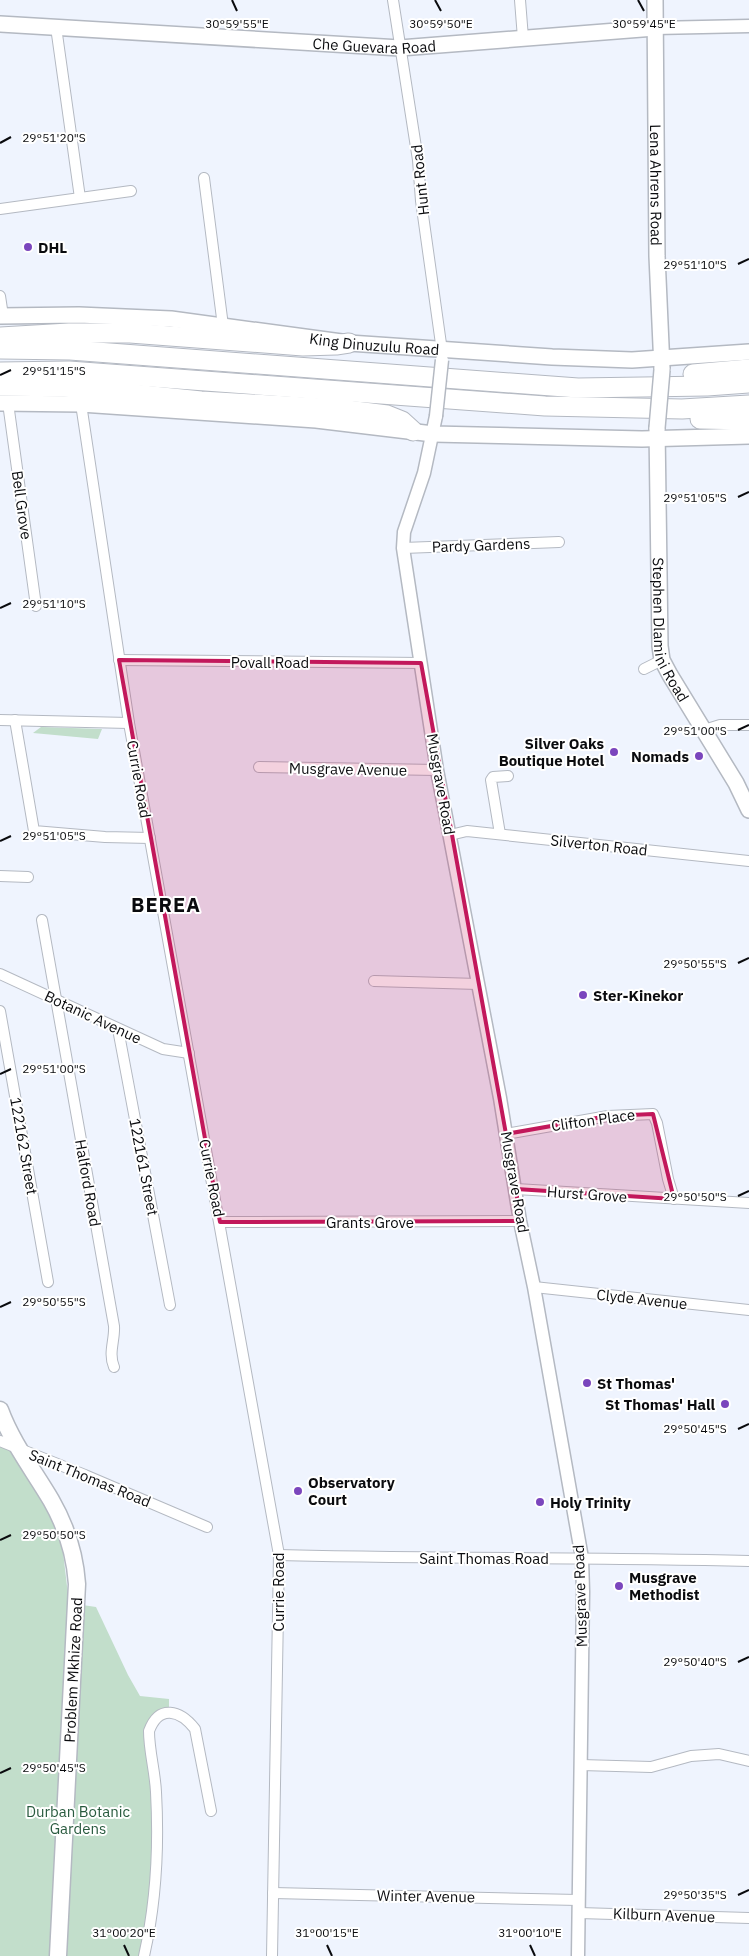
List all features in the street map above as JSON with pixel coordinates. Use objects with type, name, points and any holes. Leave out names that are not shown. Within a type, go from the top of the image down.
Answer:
[{"type":"highway","points":[[0,337],[105,332],[303,346],[349,343]]},
{"type":"highway","points":[[0,349],[70,350],[578,388],[636,388],[749,383]]},
{"type":"highway","points":[[520,383],[567,376],[634,376],[749,369]]},
{"type":"highway","points":[[0,372],[79,372],[545,406],[682,409],[749,405]]},
{"type":"highway","points":[[0,386],[65,387],[165,398],[339,409],[387,415],[402,421],[413,431]]},
{"type":"highway","points":[[545,406],[583,414],[749,420]]},
{"type":"main road","name":"Lena Ahrens Road","points":[[655,0],[657,256],[662,364],[656,434]]},
{"type":"main road","name":"Che Guevara Road","points":[[0,24],[400,48],[655,28]]},
{"type":"main road","name":"King Dinuzulu Road","points":[[2,316],[122,316],[171,320],[442,356],[552,357],[632,360],[662,364],[749,352]]},
{"type":"main road","points":[[4,403],[81,404],[316,420],[433,434],[749,436]]},
{"type":"main road","name":"Stephen Dlamini Road","points":[[656,434],[660,646],[662,660],[740,789],[749,810]]},
{"type":"main road","name":"Problem Mkhize Road","points":[[0,1410],[16,1448],[40,1481],[52,1502],[64,1529],[76,1566],[78,1584],[58,1956]]},
{"type":"street","name":"Hunt Road","points":[[393,0],[418,160],[421,201],[442,356]]},
{"type":"street","points":[[520,0],[523,38]]},
{"type":"street","name":"Che Guevara Road","points":[[655,28],[749,26]]},
{"type":"street","points":[[56,27],[80,198]]},
{"type":"street","points":[[204,178],[223,326]]},
{"type":"street","points":[[0,209],[131,191]]},
{"type":"street","points":[[0,296],[2,316]]},
{"type":"street","name":"Musgrave Road","points":[[442,356],[433,434],[424,473],[404,532],[403,548],[437,770],[506,1134],[520,1221],[534,1288],[582,1558],[578,1956]]},
{"type":"street","name":"Bell Grove","points":[[4,403],[36,606]]},
{"type":"street","name":"Currie Road","points":[[81,404],[129,723],[279,1555],[272,1956]]},
{"type":"street","name":"Pardy Gardens","points":[[403,548],[558,542]]},
{"type":"street","name":"Povall Road","points":[[119,660],[421,663]]},
{"type":"street","points":[[644,669],[662,660]]},
{"type":"street","points":[[0,720],[129,723]]},
{"type":"street","points":[[15,720],[33,830],[105,837],[150,838]]},
{"type":"street","points":[[704,730],[720,726],[749,725]]},
{"type":"street","name":"Musgrave Avenue","points":[[259,767],[437,770]]},
{"type":"street","points":[[500,834],[491,780],[494,777],[508,776]]},
{"type":"street","name":"Silverton Road","points":[[450,835],[467,831],[749,861]]},
{"type":"street","points":[[0,876],[28,877]]},
{"type":"street","name":"Halford Road","points":[[42,920],[114,1326],[115,1338],[111,1355],[114,1367]]},
{"type":"street","name":"Botanic Avenue","points":[[0,974],[56,998],[163,1049],[189,1053]]},
{"type":"street","points":[[374,981],[478,984]]},
{"type":"street","name":"122162 Street","points":[[0,1011],[48,1282]]},
{"type":"street","name":"122161 Street","points":[[118,1029],[170,1305]]},
{"type":"street","name":"Clifton Place","points":[[506,1134],[608,1116],[652,1114],[657,1123],[674,1199]]},
{"type":"street","name":"Hurst Grove","points":[[516,1189],[749,1203]]},
{"type":"street","name":"Grants Grove","points":[[220,1222],[520,1221]]},
{"type":"street","name":"Clyde Avenue","points":[[534,1288],[749,1310]]},
{"type":"street","name":"Saint Thomas Road","points":[[16,1448],[85,1474],[207,1527]]},
{"type":"street","name":"Saint Thomas Road","points":[[279,1555],[444,1559],[582,1558],[749,1561]]},
{"type":"street","points":[[144,1956],[151,1916],[156,1845],[156,1791],[149,1731],[152,1723],[158,1716],[170,1712],[179,1714],[187,1719],[195,1729],[210,1811]]},
{"type":"street","points":[[581,1765],[651,1767],[691,1756],[719,1754],[749,1762]]},
{"type":"street","name":"Winter Avenue","points":[[273,1893],[578,1906]]},
{"type":"street","name":"Kilburn Avenue","points":[[578,1906],[749,1918]]},
{"type":"highlighted area","points":[[119,660],[421,663],[506,1134],[608,1116],[653,1114],[674,1199],[516,1189],[520,1221],[220,1222]]},
{"type":"green space","points":[[41,727],[102,729],[98,739],[33,733]]},
{"type":"green space","name":"Durban Botanic Gardens","points":[[0,1447],[17,1453],[60,1527],[69,1603],[96,1607],[140,1696],[169,1699],[169,1711],[156,1716],[151,1762],[154,1852],[143,1956],[0,1956]]},
{"type":"place","name":"DHL","points":[[28,247]]},
{"type":"place","name":"Silver Oaks Boutique Hotel","points":[[614,752]]},
{"type":"place","name":"Nomads","points":[[699,756]]},
{"type":"place","name":"Ster-Kinekor","points":[[583,995]]},
{"type":"place","name":"St Thomas'","points":[[587,1383]]},
{"type":"place","name":"St Thomas' Hall","points":[[725,1404]]},
{"type":"place","name":"Observatory Court","points":[[298,1491]]},
{"type":"place","name":"Holy Trinity","points":[[540,1502]]},
{"type":"place","name":"Musgrave Methodist","points":[[619,1586]]},
{"type":"district","name":"BEREA","points":[[166,904]]}]
